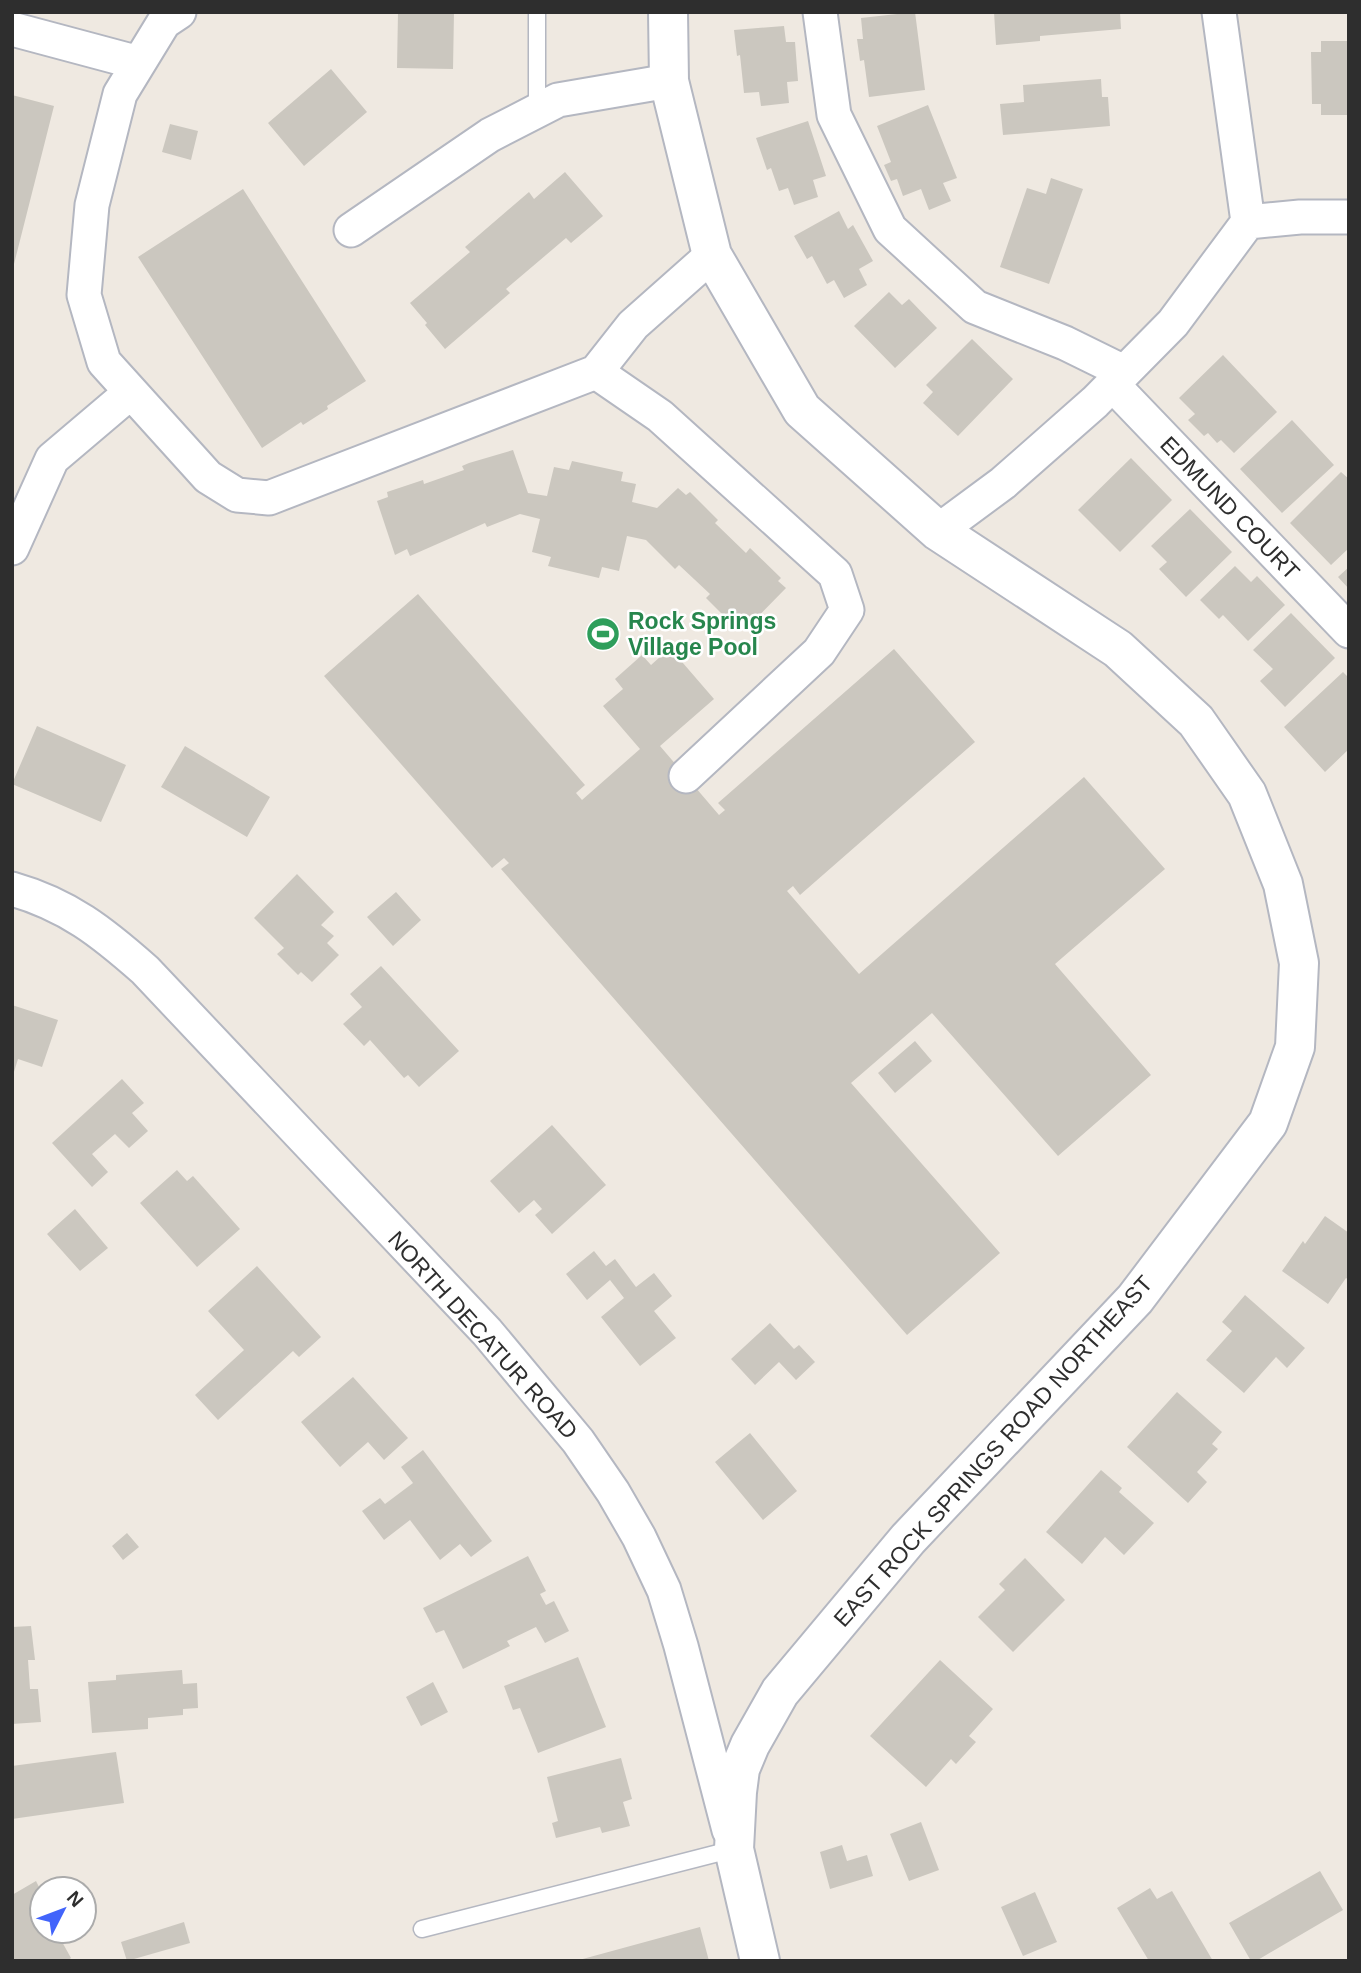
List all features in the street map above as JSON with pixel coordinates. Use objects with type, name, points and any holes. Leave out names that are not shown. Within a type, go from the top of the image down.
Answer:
[{"type":"street","points":[[179,12],[164,22],[120,94],[92,205],[84,295],[104,362],[208,477],[237,495],[270,498],[596,372],[633,325],[712,256]]},
{"type":"street","name":"EAST ROCK SPRINGS ROAD NORTHEAST","points":[[668,12],[669,81],[712,256],[802,411],[938,531],[1118,649],[1196,721],[1247,793],[1283,884],[1299,962],[1295,1047],[1268,1123],[1135,1299],[908,1539],[780,1692],[752,1739],[740,1769],[734,1849]]},
{"type":"street","points":[[820,12],[834,115],[890,229],[975,307],[1065,343],[1118,378]]},
{"type":"street","points":[[938,531],[1003,483],[1118,378],[1173,323],[1248,222],[1219,12]]},
{"type":"street","points":[[12,29],[139,64]]},
{"type":"street","points":[[351,230],[490,135],[558,100],[669,81]]},
{"type":"street","points":[[1248,222],[1300,217],[1349,217]]},
{"type":"street","points":[[596,372],[660,416],[835,574],[846,610],[819,652],[685,776]]},
{"type":"street","name":"EDMUND COURT","points":[[1118,378],[1349,631]]},
{"type":"street","points":[[12,548],[52,460],[131,392]]},
{"type":"street","name":"NORTH DECATUR ROAD","points":[[12,889],[64,908],[95,928],[145,970],[487,1332],[578,1441],[613,1492],[639,1537],[664,1590],[734,1849],[760,1961]]},
{"type":"lane","points":[[537,12],[537,111]]},
{"type":"lane","points":[[422,1929],[734,1849]]},
{"type":"building","points":[[398,12],[454,12],[453,69],[397,68]]},
{"type":"building","points":[[915,12],[925,90],[869,97],[864,60],[860,61],[857,39],[863,39],[861,18]]},
{"type":"building","points":[[994,12],[1120,12],[1121,29],[1040,36],[1040,41],[996,45]]},
{"type":"building","points":[[784,26],[786,42],[795,42],[798,81],[787,82],[789,103],[761,106],[759,92],[744,93],[734,30]]},
{"type":"building","points":[[1321,41],[1349,41],[1349,115],[1321,115],[1321,104],[1312,104],[1311,52],[1321,52]]},
{"type":"building","points":[[331,69],[367,112],[304,166],[268,123]]},
{"type":"building","points":[[1101,79],[1102,97],[1108,97],[1110,126],[1003,135],[1000,104],[1024,102],[1023,85]]},
{"type":"building","points":[[12,95],[54,106],[13,268],[12,268]]},
{"type":"building","points":[[928,105],[957,178],[943,183],[951,201],[929,210],[921,189],[903,196],[897,179],[891,181],[884,165],[891,162],[877,126]]},
{"type":"building","points":[[808,121],[826,176],[813,180],[818,197],[794,205],[788,188],[779,191],[771,168],[767,170],[756,138]]},
{"type":"building","points":[[170,124],[198,131],[191,160],[162,152]]},
{"type":"building","points":[[565,172],[603,216],[571,243],[566,238],[506,289],[510,293],[445,349],[410,303],[470,252],[465,247],[529,192],[534,199]]},
{"type":"building","points":[[1051,178],[1083,189],[1049,284],[1000,267],[1027,188],[1046,194]]},
{"type":"building","points":[[243,189],[366,381],[327,406],[328,409],[303,425],[301,422],[262,448],[138,257]]},
{"type":"building","points":[[839,211],[848,229],[853,225],[873,261],[859,269],[867,285],[844,298],[834,280],[827,284],[812,256],[807,259],[794,236]]},
{"type":"building","points":[[889,292],[902,305],[909,299],[937,328],[895,368],[854,326]]},
{"type":"building","points":[[972,339],[1013,379],[958,436],[923,403],[933,392],[926,385]]},
{"type":"building","points":[[1223,355],[1277,412],[1234,453],[1221,440],[1217,443],[1208,433],[1204,436],[1188,420],[1195,414],[1179,398]]},
{"type":"building","points":[[1292,420],[1334,465],[1282,513],[1240,469]]},
{"type":"building","points":[[513,450],[528,493],[547,496],[554,467],[569,470],[572,461],[623,472],[621,481],[636,484],[632,502],[657,508],[678,488],[686,495],[690,492],[718,520],[715,523],[746,553],[750,548],[781,578],[778,581],[786,588],[745,630],[738,624],[735,627],[706,598],[710,594],[679,565],[675,569],[646,540],[627,536],[619,571],[602,567],[599,578],[548,566],[551,557],[532,552],[540,519],[520,514],[487,527],[485,523],[410,556],[407,549],[395,555],[377,501],[388,497],[387,492],[423,480],[424,484],[464,470],[462,466],[469,463]]},
{"type":"building","points":[[1131,458],[1172,500],[1120,552],[1078,510]]},
{"type":"building","points":[[1341,472],[1349,479],[1349,548],[1331,565],[1290,523]]},
{"type":"building","points":[[1190,509],[1232,552],[1186,597],[1159,569],[1167,562],[1151,546]]},
{"type":"building","points":[[1235,566],[1251,582],[1257,576],[1285,605],[1248,641],[1223,615],[1219,619],[1200,600]]},
{"type":"building","points":[[1349,567],[1349,589],[1338,577]]},
{"type":"building","points":[[418,594],[585,785],[576,793],[582,800],[640,749],[603,706],[623,689],[615,679],[642,655],[651,665],[670,648],[714,699],[660,746],[719,815],[725,810],[718,803],[894,649],[975,742],[800,895],[793,886],[787,891],[859,974],[1084,777],[1165,869],[1055,964],[1151,1075],[1058,1156],[932,1013],[851,1083],[1000,1253],[907,1335],[501,869],[509,863],[504,858],[492,868],[324,676]]},
{"type":"building","points":[[1291,613],[1335,658],[1285,707],[1260,681],[1273,669],[1253,650]]},
{"type":"building","points":[[1343,672],[1349,678],[1349,749],[1325,772],[1284,727]]},
{"type":"building","points":[[37,726],[126,765],[101,822],[12,784]]},
{"type":"building","points":[[185,746],[270,797],[247,837],[161,787]]},
{"type":"building","points":[[297,874],[334,912],[321,925],[334,936],[327,943],[339,955],[312,982],[301,972],[298,975],[277,954],[284,948],[254,918]]},
{"type":"building","points":[[396,892],[421,920],[393,946],[367,917]]},
{"type":"building","points":[[381,966],[459,1051],[419,1087],[408,1075],[404,1078],[370,1040],[364,1046],[343,1024],[362,1007],[350,994]]},
{"type":"building","points":[[12,1005],[58,1020],[42,1067],[18,1059],[13,1075]]},
{"type":"building","points":[[915,1041],[932,1061],[895,1093],[878,1073]]},
{"type":"building","points":[[122,1079],[144,1103],[132,1113],[148,1131],[129,1148],[115,1134],[92,1154],[108,1172],[92,1187],[52,1143]]},
{"type":"building","points":[[552,1125],[606,1185],[552,1234],[535,1215],[542,1209],[534,1200],[519,1213],[490,1181]]},
{"type":"building","points":[[177,1170],[187,1181],[193,1176],[240,1229],[197,1267],[140,1203]]},
{"type":"building","points":[[75,1209],[108,1248],[80,1271],[47,1234]]},
{"type":"building","points":[[1325,1216],[1349,1233],[1349,1280],[1346,1278],[1328,1304],[1282,1271]]},
{"type":"building","points":[[594,1251],[606,1266],[615,1259],[636,1287],[654,1273],[672,1296],[654,1311],[676,1338],[640,1366],[601,1317],[624,1298],[610,1280],[587,1300],[566,1274]]},
{"type":"building","points":[[257,1266],[321,1337],[299,1357],[293,1351],[218,1420],[195,1395],[244,1350],[208,1311]]},
{"type":"building","points":[[1245,1295],[1305,1348],[1287,1368],[1276,1357],[1244,1393],[1206,1360],[1232,1331],[1222,1322]]},
{"type":"building","points":[[770,1323],[794,1349],[799,1345],[815,1362],[796,1380],[779,1362],[755,1385],[731,1359]]},
{"type":"building","points":[[353,1377],[408,1438],[384,1460],[368,1442],[340,1467],[301,1422]]},
{"type":"building","points":[[1177,1392],[1222,1432],[1212,1444],[1218,1449],[1197,1472],[1207,1482],[1188,1503],[1127,1447]]},
{"type":"building","points":[[750,1433],[797,1491],[763,1520],[715,1462]]},
{"type":"building","points":[[423,1450],[492,1541],[471,1557],[460,1544],[440,1560],[410,1520],[384,1540],[362,1511],[380,1498],[385,1504],[413,1483],[401,1467]]},
{"type":"building","points":[[1101,1470],[1122,1488],[1119,1492],[1154,1523],[1124,1555],[1105,1537],[1082,1564],[1046,1532]]},
{"type":"building","points":[[127,1533],[139,1547],[123,1560],[112,1546]]},
{"type":"building","points":[[528,1556],[546,1591],[540,1594],[546,1605],[554,1601],[569,1631],[545,1643],[536,1627],[507,1641],[510,1646],[463,1669],[444,1630],[436,1633],[423,1608]]},
{"type":"building","points":[[1025,1558],[1065,1600],[1013,1652],[978,1617],[1005,1590],[999,1584]]},
{"type":"building","points":[[31,1626],[35,1660],[28,1660],[30,1689],[38,1689],[41,1722],[12,1724],[12,1627]]},
{"type":"building","points":[[578,1657],[606,1727],[538,1753],[520,1708],[513,1710],[504,1686]]},
{"type":"building","points":[[940,1660],[993,1709],[969,1736],[976,1742],[956,1764],[951,1759],[926,1787],[870,1736]]},
{"type":"building","points":[[182,1670],[183,1684],[197,1683],[198,1708],[183,1709],[183,1715],[148,1718],[148,1729],[92,1733],[88,1682],[116,1680],[116,1675]]},
{"type":"building","points":[[433,1682],[448,1712],[421,1726],[406,1697]]},
{"type":"building","points":[[116,1752],[124,1803],[12,1819],[12,1766]]},
{"type":"building","points":[[621,1758],[632,1799],[623,1802],[630,1826],[602,1833],[600,1827],[556,1838],[552,1823],[558,1821],[547,1777]]},
{"type":"building","points":[[921,1822],[939,1870],[909,1881],[890,1834]]},
{"type":"building","points":[[842,1845],[847,1861],[867,1855],[873,1876],[830,1889],[820,1852]]},
{"type":"building","points":[[1320,1871],[1343,1910],[1256,1961],[1251,1961],[1229,1923]]},
{"type":"building","points":[[28,1886],[28,1945],[64,1945],[71,1958],[67,1961],[12,1961],[12,1895]]},
{"type":"building","points":[[1150,1888],[1157,1899],[1172,1891],[1213,1961],[1149,1961],[1117,1908]]},
{"type":"building","points":[[1035,1892],[1057,1942],[1023,1956],[1001,1907]]},
{"type":"building","points":[[184,1922],[190,1943],[127,1961],[121,1942]]},
{"type":"building","points":[[700,1927],[709,1961],[579,1961],[579,1960]]},
{"type":"place","name":"Rock Springs Village Pool","points":[[603,634]]}]
